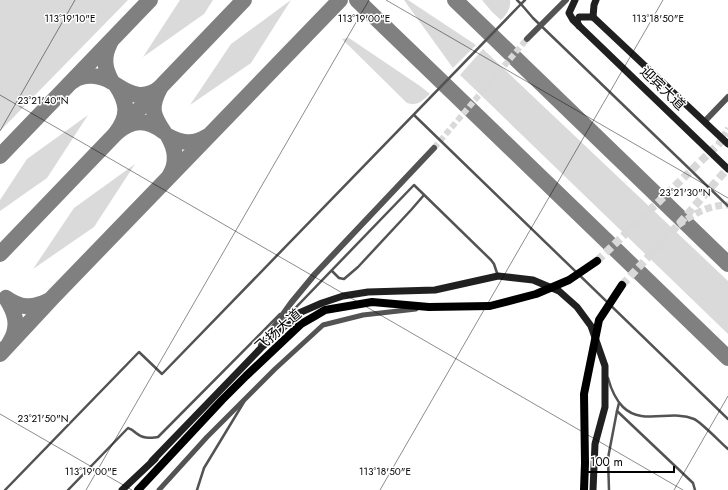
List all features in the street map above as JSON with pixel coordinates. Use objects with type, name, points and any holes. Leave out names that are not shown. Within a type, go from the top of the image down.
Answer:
[{"type":"main road","name":"迎宾大道","points":[[575,0],[569,14],[573,20],[728,169]]},
{"type":"main road","points":[[580,26],[577,21],[579,17],[593,17],[596,0]]},
{"type":"main road","name":"迎宾大道","points":[[593,17],[728,144]]},
{"type":"main road","name":"飞扬大道","points":[[138,490],[222,400],[302,324],[325,310],[372,302],[429,307],[490,306],[536,294],[569,280],[597,261]]},
{"type":"main road","points":[[152,462],[254,355],[299,313],[343,296],[368,292],[436,290],[498,276],[533,280],[559,291],[577,307],[591,326],[605,366],[605,407],[595,444],[593,490]]},
{"type":"main road","points":[[584,490],[584,394],[600,320],[622,285]]},
{"type":"main road","points":[[122,490],[222,400]]},
{"type":"street","points":[[527,39],[566,0]]},
{"type":"street","points":[[704,121],[728,97]]},
{"type":"street","points":[[254,355],[291,303],[315,274],[434,148]]},
{"type":"street","points":[[159,490],[207,437],[323,325],[363,314],[429,307]]},
{"type":"lane","points":[[517,0],[539,24],[728,206]]},
{"type":"lane","points":[[5,490],[139,352],[162,374],[526,0]]},
{"type":"lane","points":[[414,115],[728,419]]},
{"type":"lane","points":[[268,334],[332,271],[414,185],[494,264],[498,276]]},
{"type":"lane","points":[[332,271],[339,278],[344,279],[358,267],[412,210],[424,195]]},
{"type":"lane","points":[[68,490],[128,428],[140,436],[147,438],[158,436],[291,303]]},
{"type":"lane","points":[[605,366],[610,387],[619,402],[629,413],[643,417],[679,416],[694,419],[728,449]]},
{"type":"lane","points":[[197,490],[204,468],[248,397]]},
{"type":"lane","points":[[609,490],[608,458],[619,402]]},
{"type":"lane","points":[[617,411],[693,483],[695,490]]},
{"type":"shaded area","points":[[0,0],[128,0],[0,131]]},
{"type":"shaded area","points":[[180,0],[213,0],[204,14],[143,57]]},
{"type":"shaded area","points":[[291,0],[251,63],[190,105],[231,44]]},
{"type":"shaded area","points":[[404,0],[408,0],[476,45],[453,68]]},
{"type":"shaded area","points":[[482,0],[510,0],[510,6],[507,13],[501,20]]},
{"type":"shaded area","points":[[349,38],[430,94],[422,101],[417,103],[407,103],[342,39]]},
{"type":"shaded area","points":[[483,49],[728,281],[728,334],[460,75]]},
{"type":"shaded area","points":[[88,115],[47,178],[0,211],[0,200],[27,159]]},
{"type":"shaded area","points":[[135,164],[94,227],[33,269],[74,208]]},
{"type":"taxiway","points":[[0,156],[150,0]]},
{"type":"taxiway","points":[[0,254],[244,0]]},
{"type":"taxiway","points":[[0,354],[53,297],[340,0]]},
{"type":"taxiway","points":[[357,0],[728,358]]},
{"type":"taxiway","points":[[455,0],[728,264]]},
{"type":"taxiway","points":[[73,81],[77,78],[97,76],[112,82],[107,72],[105,62],[106,53],[110,43]]},
{"type":"taxiway","points":[[116,85],[132,94],[138,95],[148,94],[160,88],[155,100],[154,111],[157,121],[164,132],[152,125],[140,122],[128,125],[116,133],[125,115],[125,104],[116,85]]},
{"type":"taxiway","points":[[170,175],[174,165],[175,155],[168,136],[182,142],[192,142],[206,137]]},
{"type":"taxiway","points":[[10,342],[16,325],[14,314],[6,298],[16,304],[26,306],[42,304],[48,301]]},
{"type":"tunnel","points":[[434,148],[527,39]]},
{"type":"tunnel","points":[[718,145],[728,128]]},
{"type":"tunnel","points":[[597,261],[728,135]]},
{"type":"tunnel","points":[[622,285],[678,225],[728,168]]},
{"type":"tunnel","points":[[678,225],[708,208],[728,205]]}]
